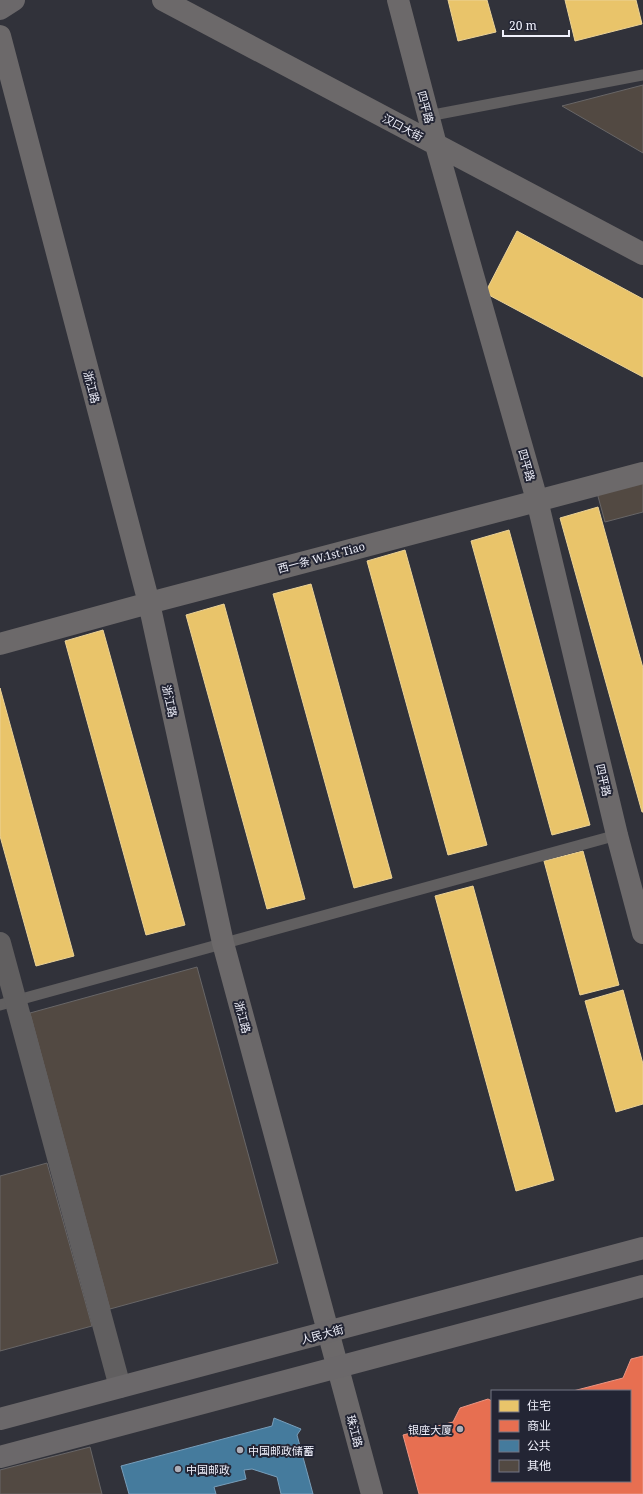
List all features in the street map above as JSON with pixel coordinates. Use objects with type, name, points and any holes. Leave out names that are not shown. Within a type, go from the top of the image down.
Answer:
[{"type":"main road","points":[[0,9],[14,0]]},
{"type":"main road","name":"汉口大街","points":[[163,0],[643,254]]},
{"type":"main road","name":"四平路","points":[[398,0],[436,145],[537,500],[617,835],[643,933]]},
{"type":"main road","name":"浙江路","points":[[0,36],[149,603],[223,943],[338,1367]]},
{"type":"main road","name":"西一条 W.1st Tiao","points":[[0,644],[149,603],[643,473]]},
{"type":"main road","name":"人民大街","points":[[0,1419],[643,1248]]},
{"type":"main road","points":[[0,1457],[643,1286]]},
{"type":"main road","name":"珠江路","points":[[338,1367],[372,1494]]},
{"type":"street","points":[[0,943],[8,1002],[120,1387]]},
{"type":"lane","points":[[428,116],[643,75]]},
{"type":"lane","points":[[8,1002],[617,835]]},
{"type":"building: 住宅","points":[[448,0],[487,0],[496,32],[458,41]]},
{"type":"building: 住宅","points":[[565,0],[636,0],[642,24],[575,41]]},
{"type":"building: 住宅","points":[[517,231],[643,299],[643,377],[485,293]]},
{"type":"building: 住宅","points":[[598,507],[643,668],[643,812],[560,518]]},
{"type":"building: 住宅","points":[[509,530],[590,825],[552,835],[471,541]]},
{"type":"building: 住宅","points":[[405,550],[487,845],[448,855],[367,561]]},
{"type":"building: 住宅","points":[[311,584],[392,878],[354,888],[273,594]]},
{"type":"building: 住宅","points":[[224,604],[305,899],[267,909],[186,615]]},
{"type":"building: 住宅","points":[[103,630],[185,925],[146,935],[65,641]]},
{"type":"building: 住宅","points":[[0,688],[74,956],[36,966],[0,836]]},
{"type":"building: 住宅","points":[[583,851],[619,985],[580,995],[544,861]]},
{"type":"building: 住宅","points":[[473,886],[554,1180],[516,1191],[435,896]]},
{"type":"building: 住宅","points":[[623,990],[643,1064],[643,1104],[616,1112],[585,1001]]},
{"type":"building: 商业","name":"银座大厦","points":[[643,1356],[643,1494],[419,1494],[403,1435],[453,1422],[460,1408],[488,1399],[491,1400],[491,1482],[631,1482],[631,1390],[577,1390],[623,1378],[631,1359]]},
{"type":"building: 公共","name":"中国邮政储蓄","points":[[274,1418],[301,1429],[297,1435],[313,1494],[281,1494],[277,1477],[252,1469],[244,1470],[246,1479],[214,1487],[216,1494],[129,1494],[121,1466],[272,1426]]},
{"type":"building: 其他","points":[[643,85],[643,153],[562,106]]},
{"type":"building: 其他","points":[[643,476],[643,512],[605,522],[596,489]]},
{"type":"building: 其他","points":[[197,967],[278,1263],[110,1309],[30,1013]]},
{"type":"building: 其他","points":[[47,1163],[92,1326],[0,1351],[0,1176]]},
{"type":"building: 其他","points":[[90,1447],[102,1494],[0,1494],[0,1470]]},
{"type":"place","name":"银座大厦","points":[[460,1429]]},
{"type":"place","name":"中国邮政储蓄","points":[[240,1450]]},
{"type":"place","name":"中国邮政","points":[[178,1469]]}]
